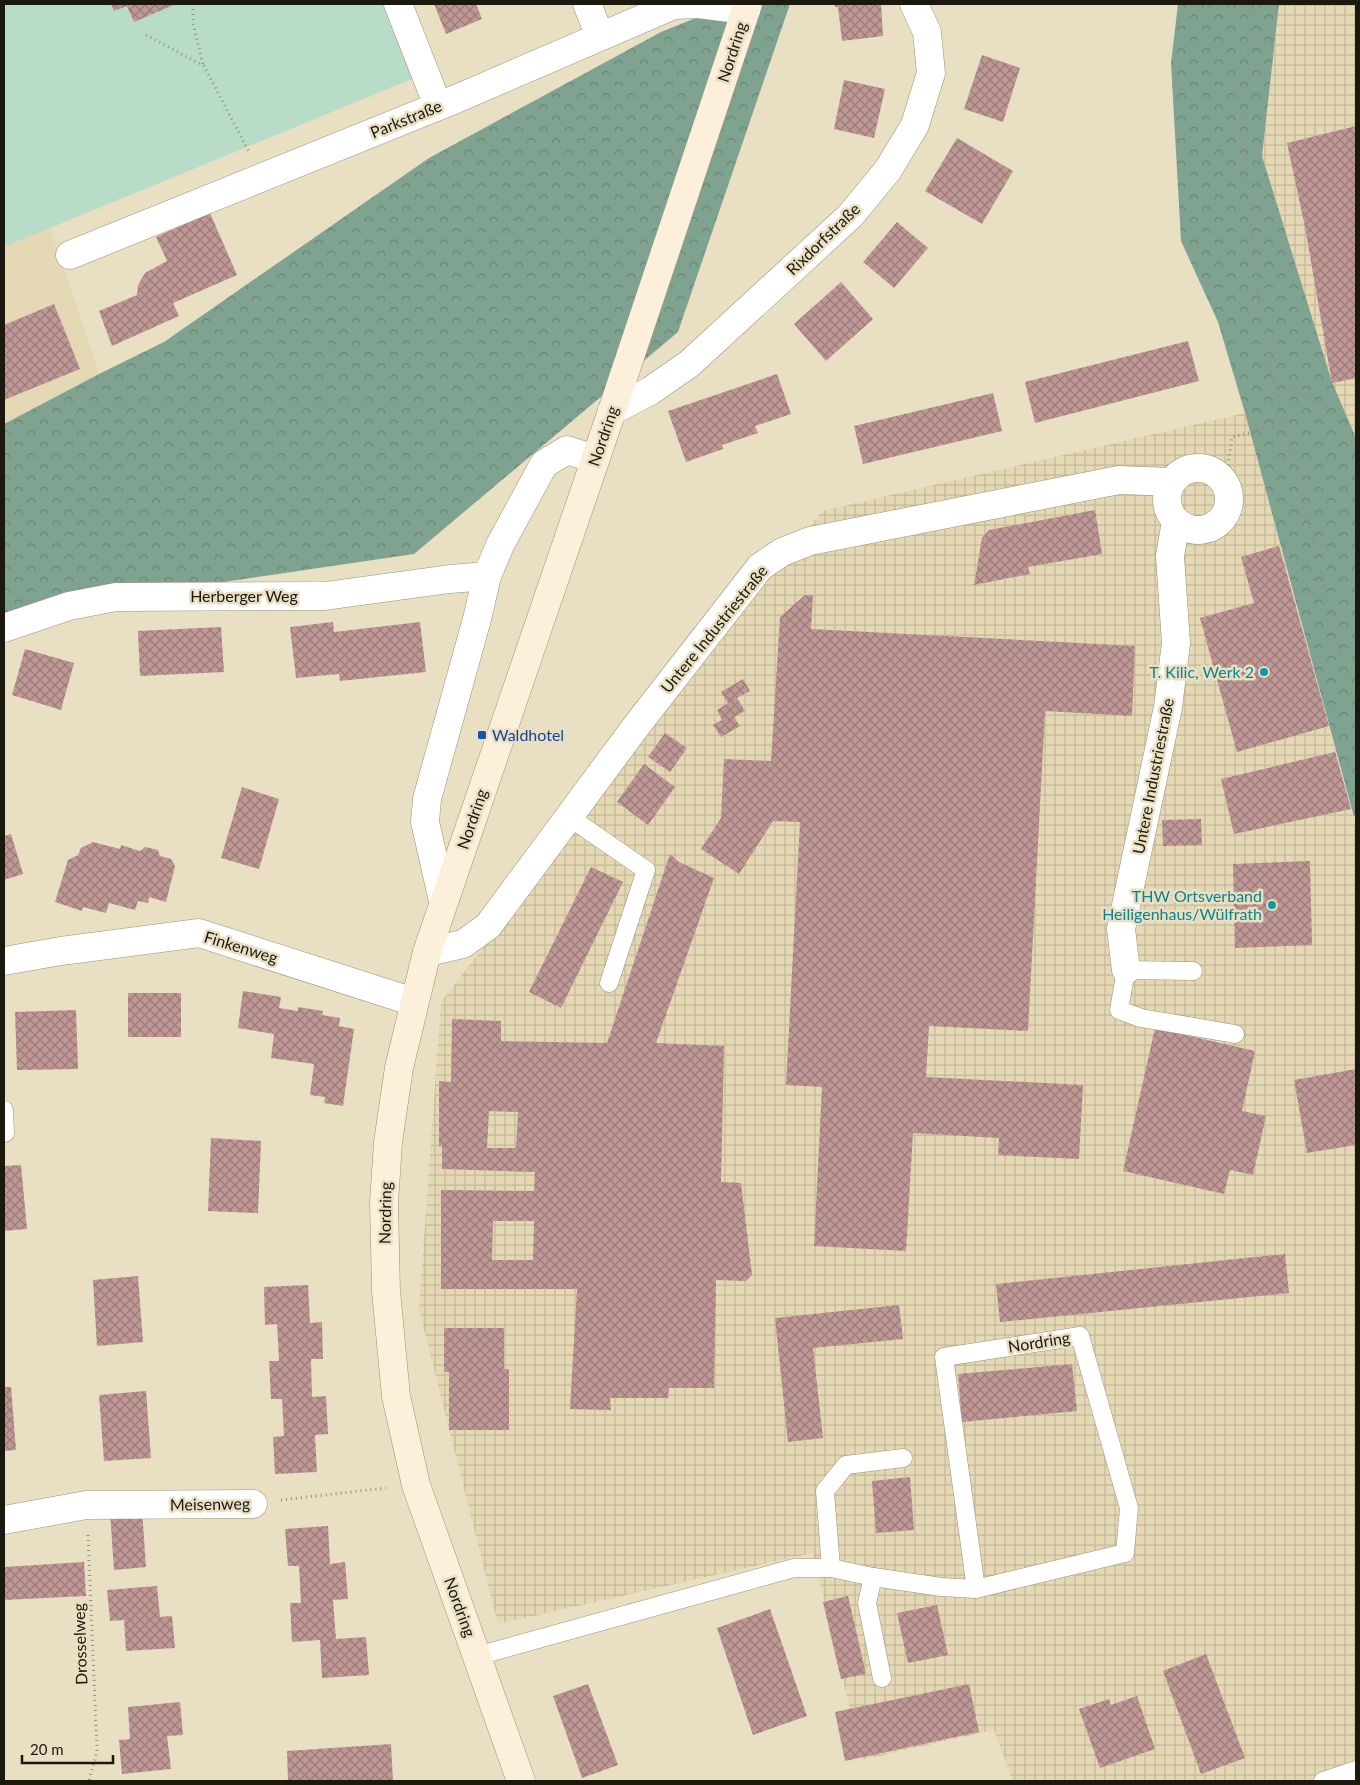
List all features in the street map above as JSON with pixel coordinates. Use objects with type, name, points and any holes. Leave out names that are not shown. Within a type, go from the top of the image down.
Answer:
[{"type":"street","points":[[398,4],[438,106]]},
{"type":"street","points":[[587,4],[600,36]]},
{"type":"street","name":"Parkstraße","points":[[70,255],[438,106],[674,5],[698,4],[747,7]]},
{"type":"street","name":"Rixdorfstraße","points":[[612,411],[650,391],[689,364],[850,216],[888,170],[915,125],[931,73],[927,32],[914,4]]},
{"type":"street","name":"Nordring","points":[[521,1781],[416,1485],[396,1396],[386,1291],[384,1203],[389,1132],[399,1068],[414,1002],[443,901],[612,411],[747,7]]},
{"type":"street","points":[[443,901],[425,822],[427,799],[477,619],[487,576],[500,545],[544,464],[567,450],[595,459]]},
{"type":"street","points":[[1195,468],[1213,472],[1220,477],[1225,485],[1228,494],[1228,504],[1225,513],[1212,526],[1193,529],[1184,526],[1176,521],[1170,512],[1167,502],[1168,492],[1172,482],[1178,475],[1195,468]]},
{"type":"street","name":"Untere Industriestraße","points":[[427,952],[463,944],[488,926],[637,725],[760,567],[782,552],[810,542],[1119,480],[1172,482]]},
{"type":"street","name":"Untere Industriestraße","points":[[1126,970],[1121,928],[1168,707],[1175,652],[1176,642],[1170,556],[1176,521]]},
{"type":"street","name":"Herberger Weg","points":[[4,628],[69,606],[116,597],[325,596],[487,576]]},
{"type":"street","name":"Finkenweg","points":[[4,961],[61,951],[199,933],[414,1002]]},
{"type":"street","name":"Meisenweg","points":[[4,1520],[86,1505],[253,1504]]},
{"type":"lane","points":[[569,817],[646,870],[609,983]]},
{"type":"lane","points":[[1193,971],[1126,970],[1119,1010],[1140,1018],[1235,1034]]},
{"type":"lane","points":[[4,1110],[5,1133]]},
{"type":"lane","name":"Nordring","points":[[477,1656],[794,1568],[831,1568],[873,1577],[941,1587],[976,1589],[1125,1553],[1129,1508],[1080,1336],[944,1357],[976,1589]]},
{"type":"lane","points":[[831,1568],[826,1491],[846,1465],[903,1458]]},
{"type":"lane","points":[[873,1577],[867,1603],[882,1678]]},
{"type":"lane","points":[[1323,1781],[1356,1770]]},
{"type":"path","points":[[193,4],[193,23],[204,66],[247,147],[258,179]]},
{"type":"path","points":[[1252,4],[1249,36],[1245,162],[1260,314],[1272,375],[1356,711]]},
{"type":"path","points":[[146,35],[204,66]]},
{"type":"path","points":[[1272,375],[1322,406],[1338,423]]},
{"type":"path","points":[[1225,485],[1232,437],[1284,424]]},
{"type":"path","name":"Meisenweg","points":[[253,1504],[416,1485]]},
{"type":"path","name":"Drosselweg","points":[[86,1505],[97,1751],[89,1781]]},
{"type":"shaded area","points":[[1279,4],[1356,4],[1356,438],[1332,382],[1262,156]]},
{"type":"shaded area","points":[[50,228],[99,374],[4,424],[4,247]]},
{"type":"shaded area","points":[[1245,413],[1356,828],[1356,1781],[1013,1781],[994,1730],[862,1760],[813,1553],[498,1624],[419,1309],[441,1002],[822,511]]},
{"type":"green space","points":[[4,4],[387,4],[417,77],[4,247]]},
{"type":"green space","points":[[730,4],[790,4],[678,332],[414,554],[136,595],[4,626],[4,424],[164,342],[429,158],[661,32]]},
{"type":"green space","points":[[1178,4],[1279,4],[1262,156],[1332,382],[1356,438],[1356,812],[1354,817],[1245,413],[1218,322],[1181,241],[1171,63]]},
{"type":"building","points":[[111,4],[176,4],[134,22],[127,6],[114,11]]},
{"type":"building","points":[[434,4],[476,4],[482,19],[446,34]]},
{"type":"building","points":[[835,4],[881,4],[883,36],[842,41],[838,7],[835,7]]},
{"type":"building","points":[[982,55],[1020,68],[1003,122],[964,109]]},
{"type":"building","points":[[844,80],[885,89],[874,138],[834,129]]},
{"type":"building","points":[[1356,126],[1356,378],[1332,383],[1305,227],[1287,143]]},
{"type":"building","points":[[957,138],[1013,171],[982,224],[925,191]]},
{"type":"building","points":[[210,213],[237,275],[173,303],[179,316],[112,346],[99,311],[137,295],[138,285],[145,273],[167,261],[156,237]]},
{"type":"building","points":[[897,222],[928,248],[894,288],[863,262]]},
{"type":"building","points":[[841,282],[873,319],[826,361],[794,324]]},
{"type":"building","points":[[54,304],[80,369],[4,400],[4,325]]},
{"type":"building","points":[[1188,341],[1199,381],[1035,423],[1025,382]]},
{"type":"building","points":[[777,374],[791,414],[755,426],[758,433],[722,445],[723,449],[686,462],[668,411]]},
{"type":"building","points":[[993,393],[1002,431],[863,464],[854,426]]},
{"type":"building","points":[[1095,510],[1102,554],[1028,567],[1030,574],[974,585],[982,538],[989,530]]},
{"type":"building","name":"T. Kilic, Werk 2","points":[[1279,546],[1329,726],[1237,752],[1200,618],[1254,603],[1241,557]]},
{"type":"building","points":[[805,595],[813,595],[811,629],[1135,646],[1132,716],[1045,711],[1028,1031],[929,1026],[926,1077],[1083,1085],[1079,1159],[998,1155],[999,1138],[913,1133],[906,1251],[814,1246],[822,1087],[786,1085],[800,822],[773,821],[739,874],[701,849],[721,818],[724,759],[771,761],[780,617]]},
{"type":"building","points":[[333,622],[334,632],[420,622],[426,672],[340,681],[339,674],[296,678],[290,627]]},
{"type":"building","points":[[221,627],[224,672],[140,676],[138,631]]},
{"type":"building","points":[[25,649],[74,663],[61,710],[12,695]]},
{"type":"building","points":[[743,679],[750,691],[737,698],[745,711],[734,717],[740,726],[721,737],[713,725],[722,720],[717,710],[728,703],[721,692]]},
{"type":"building","points":[[665,733],[687,748],[670,772],[648,757]]},
{"type":"building","points":[[1335,752],[1351,809],[1234,834],[1221,779]]},
{"type":"building","points":[[644,764],[675,787],[648,825],[617,802]]},
{"type":"building","points":[[242,787],[279,799],[259,869],[221,858]]},
{"type":"building","points":[[1201,819],[1202,845],[1163,846],[1162,820]]},
{"type":"building","points":[[11,834],[23,874],[4,880],[4,836]]},
{"type":"building","points":[[93,842],[120,849],[121,845],[140,851],[145,847],[158,850],[160,856],[171,859],[175,866],[166,902],[149,897],[148,903],[138,901],[135,910],[109,903],[106,913],[83,907],[82,911],[55,902],[68,860],[78,855],[81,848]]},
{"type":"building","points":[[670,854],[679,862],[714,878],[656,1043],[724,1046],[721,1182],[741,1183],[752,1275],[746,1281],[716,1280],[714,1388],[669,1388],[668,1398],[610,1398],[611,1410],[570,1409],[577,1289],[441,1289],[441,1190],[534,1191],[535,1172],[442,1169],[442,1146],[439,1147],[439,1081],[451,1082],[452,1019],[501,1021],[501,1041],[607,1043]],"holes":[[[489,1111],[518,1112],[516,1148],[487,1148]],[[493,1221],[534,1221],[533,1260],[492,1260]]]},
{"type":"building","name":"THW Ortsverband Heiligenhaus/Wülfrath","points":[[1310,861],[1312,945],[1235,948],[1233,864]]},
{"type":"building","points":[[591,867],[623,882],[561,1008],[529,992]]},
{"type":"building","points":[[243,991],[281,997],[279,1008],[298,1011],[298,1007],[323,1011],[322,1015],[340,1018],[339,1026],[354,1029],[343,1106],[324,1103],[325,1097],[310,1095],[314,1064],[271,1058],[274,1034],[238,1028]]},
{"type":"building","points":[[128,993],[181,993],[181,1037],[128,1037]]},
{"type":"building","points":[[76,1010],[78,1069],[17,1070],[15,1012]]},
{"type":"building","points":[[1155,1028],[1255,1051],[1242,1111],[1266,1116],[1253,1175],[1230,1170],[1224,1194],[1123,1171]]},
{"type":"building","points":[[1356,1069],[1356,1145],[1307,1153],[1294,1080]]},
{"type":"building","points":[[211,1138],[261,1141],[258,1213],[208,1211]]},
{"type":"building","points":[[21,1165],[27,1229],[4,1231],[4,1166]]},
{"type":"building","points":[[1285,1254],[1289,1293],[1000,1322],[996,1284]]},
{"type":"building","points":[[138,1276],[143,1342],[97,1346],[93,1280]]},
{"type":"building","points":[[308,1285],[310,1323],[322,1322],[323,1359],[311,1359],[312,1397],[326,1396],[328,1434],[315,1435],[317,1472],[275,1474],[273,1437],[284,1436],[282,1399],[271,1399],[269,1361],[279,1361],[277,1324],[265,1325],[264,1287]]},
{"type":"building","points":[[899,1305],[903,1339],[813,1348],[823,1438],[788,1442],[775,1318]]},
{"type":"building","points":[[444,1328],[504,1328],[504,1369],[509,1369],[509,1430],[449,1430],[449,1372],[444,1372]]},
{"type":"building","points":[[1072,1364],[1077,1411],[962,1422],[958,1374]]},
{"type":"building","points":[[4,1387],[11,1387],[16,1450],[4,1451]]},
{"type":"building","points":[[146,1391],[151,1458],[104,1461],[99,1395]]},
{"type":"building","points":[[910,1477],[914,1530],[876,1533],[872,1481]]},
{"type":"building","points":[[142,1510],[146,1567],[114,1570],[110,1512]]},
{"type":"building","points":[[328,1526],[330,1564],[345,1562],[348,1599],[333,1600],[336,1639],[366,1637],[369,1675],[322,1678],[320,1640],[292,1642],[290,1603],[301,1603],[299,1566],[288,1566],[285,1529]]},
{"type":"building","points":[[84,1562],[86,1596],[4,1600],[4,1567]]},
{"type":"building","points":[[157,1586],[160,1617],[172,1616],[175,1648],[126,1651],[124,1620],[110,1621],[107,1590]]},
{"type":"building","points":[[848,1596],[866,1674],[841,1679],[823,1602]]},
{"type":"building","points":[[937,1605],[948,1655],[908,1663],[897,1613]]},
{"type":"building","points":[[770,1609],[807,1716],[753,1735],[717,1628]]},
{"type":"building","points":[[1206,1654],[1245,1758],[1201,1774],[1163,1671]]},
{"type":"building","points":[[588,1684],[618,1765],[582,1778],[553,1696]]},
{"type":"building","points":[[969,1684],[979,1732],[845,1761],[835,1712]]},
{"type":"building","points":[[1137,1696],[1155,1749],[1100,1768],[1079,1709],[1109,1699],[1111,1705]]},
{"type":"building","points":[[180,1702],[183,1735],[167,1736],[171,1769],[122,1774],[119,1740],[130,1739],[128,1707]]},
{"type":"building","points":[[391,1744],[393,1781],[288,1781],[287,1751]]},
{"type":"place","name":"T. Kilic, Werk 2","points":[[1264,672]]},
{"type":"place","name":"Waldhotel","points":[[482,735]]},
{"type":"place","name":"THW Ortsverband Heiligenhaus/Wülfrath","points":[[1272,905]]}]
